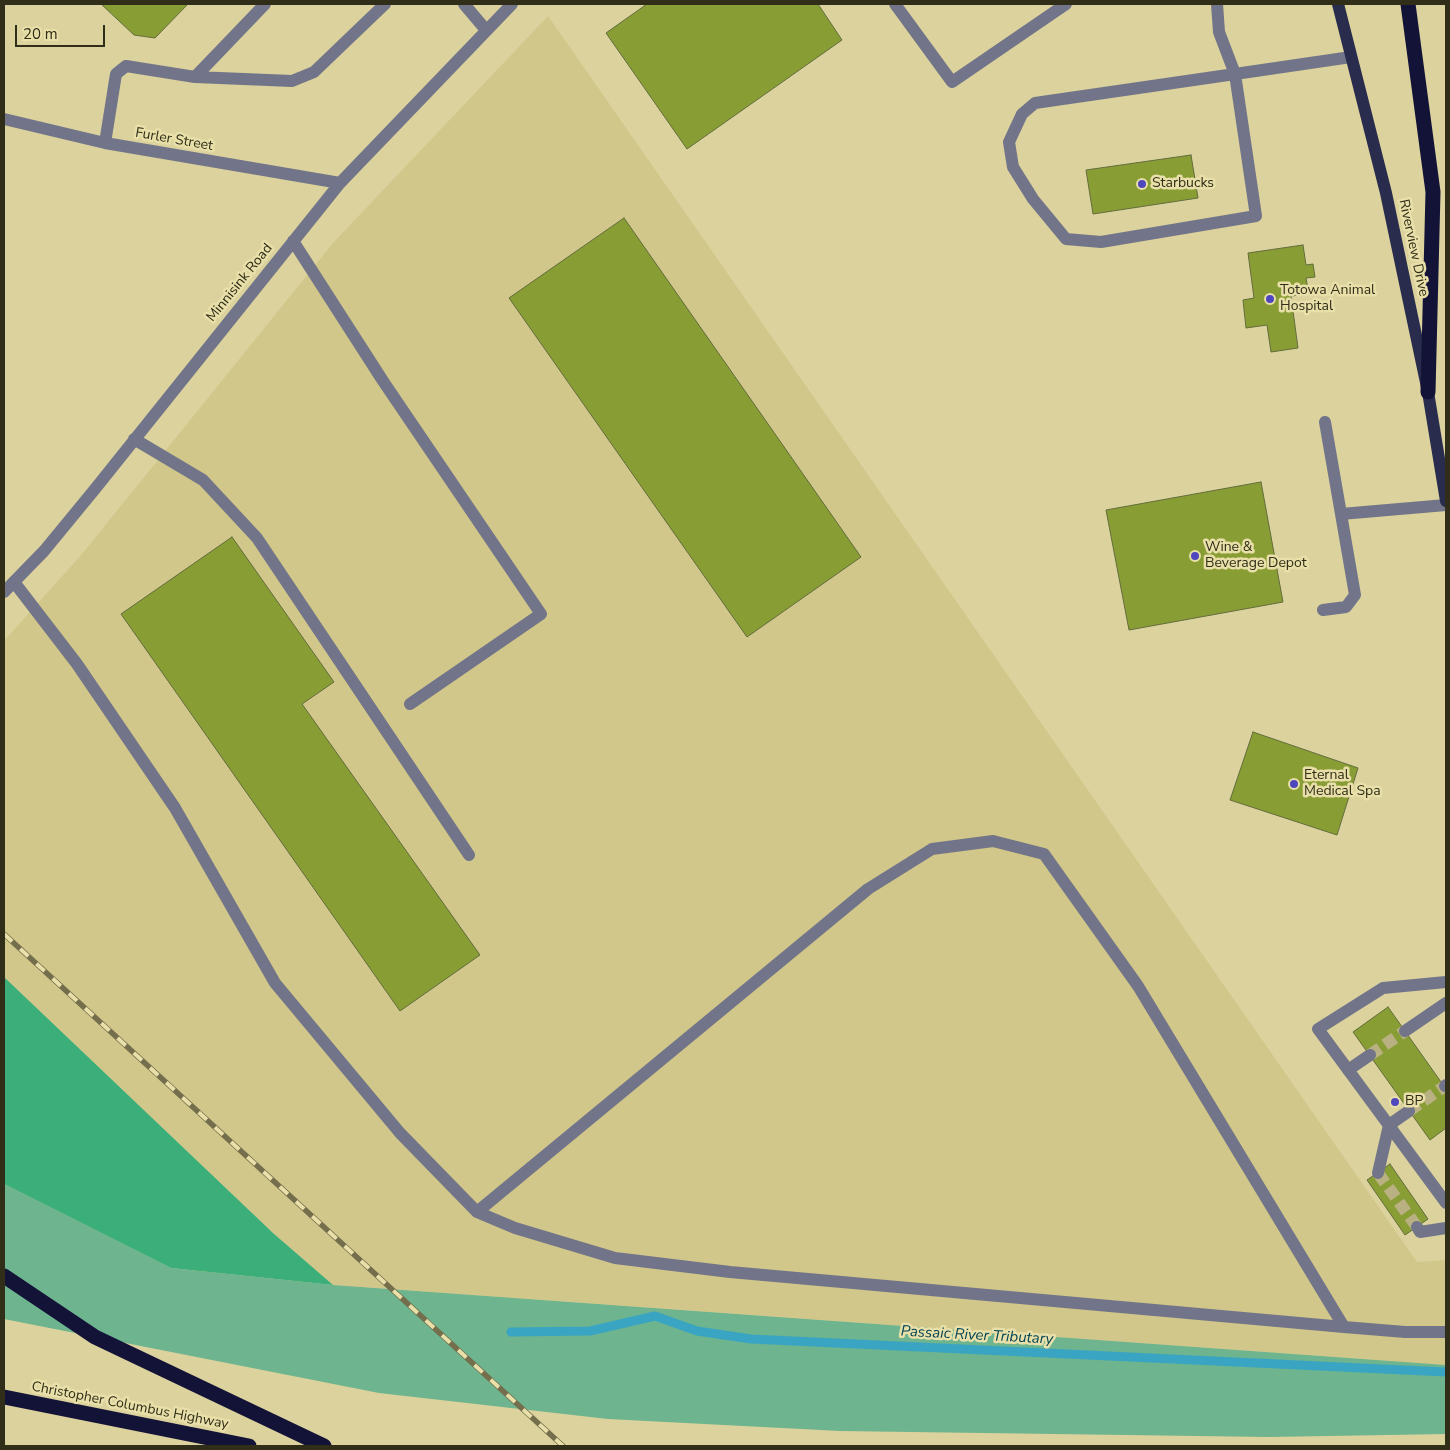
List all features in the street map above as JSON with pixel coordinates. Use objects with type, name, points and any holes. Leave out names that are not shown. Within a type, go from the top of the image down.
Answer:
[{"type":"highway","points":[[1408,4],[1433,192],[1428,392]]},
{"type":"highway","points":[[4,1276],[95,1337],[324,1446]]},
{"type":"highway","name":"Christopher Columbus Highway","points":[[4,1398],[249,1446]]},
{"type":"main road","name":"Riverview Drive","points":[[1338,4],[1386,193],[1428,392],[1446,501]]},
{"type":"street","points":[[195,77],[265,4]]},
{"type":"street","points":[[105,143],[116,74],[126,66],[195,77],[292,82],[314,72],[386,4]]},
{"type":"street","points":[[464,4],[486,30]]},
{"type":"street","name":"Minnisink Road","points":[[4,592],[90,496],[340,183],[512,4]]},
{"type":"street","points":[[895,4],[952,82],[1066,4]]},
{"type":"street","points":[[1217,4],[1219,32],[1235,74],[1256,216],[1101,242],[1066,239],[1033,200],[1013,167],[1009,142],[1022,114],[1035,103],[1235,74],[1351,58]]},
{"type":"street","name":"Furler Street","points":[[5,122],[105,143],[340,183]]},
{"type":"street","points":[[293,242],[383,381],[541,614],[410,704]]},
{"type":"street","points":[[1323,610],[1346,607],[1355,595],[1325,422]]},
{"type":"street","points":[[134,439],[203,480],[257,538],[470,855]]},
{"type":"street","points":[[1341,514],[1446,505]]},
{"type":"street","points":[[14,582],[77,664],[175,808],[275,983],[400,1132],[477,1212],[515,1228],[615,1258],[730,1272],[1344,1327],[1405,1332],[1446,1332]]},
{"type":"street","points":[[477,1212],[868,889],[932,849],[993,841],[1044,854],[1050,862],[1138,986],[1344,1327]]},
{"type":"street","points":[[1446,982],[1383,988],[1318,1029],[1446,1204]]},
{"type":"street","points":[[1405,1031],[1446,1004]]},
{"type":"street","points":[[1348,1070],[1370,1056]]},
{"type":"street","points":[[1378,1173],[1389,1125],[1409,1111]]},
{"type":"street","points":[[1417,1227],[1420,1232],[1446,1228]]},
{"type":"shaded area","points":[[548,16],[1417,1262],[1446,1260],[1446,1365],[333,1285],[273,1233],[4,977],[4,641],[82,554],[333,243]]},
{"type":"green space","points":[[4,977],[273,1233],[333,1285],[171,1268],[4,1184]]},
{"type":"green space","points":[[4,1184],[171,1268],[333,1285],[1446,1365],[1446,1434],[1269,1437],[840,1431],[608,1419],[379,1393],[4,1319]]},
{"type":"building","points":[[101,4],[188,4],[155,38],[134,35]]},
{"type":"building","points":[[647,4],[818,4],[842,40],[687,149],[606,33]]},
{"type":"building","name":"Starbucks","points":[[1191,155],[1198,198],[1093,214],[1086,170]]},
{"type":"building","points":[[624,218],[861,557],[747,637],[509,298]]},
{"type":"building","name":"Totowa Animal Hospital","points":[[1303,245],[1306,265],[1313,264],[1315,277],[1306,278],[1309,294],[1291,296],[1298,348],[1271,352],[1267,325],[1246,328],[1243,300],[1254,298],[1248,253]]},
{"type":"building","name":"Wine & Beverage Depot","points":[[1261,482],[1283,602],[1129,630],[1106,510]]},
{"type":"building","points":[[232,537],[334,682],[302,704],[480,955],[400,1011],[121,614]]},
{"type":"building","name":"Eternal Medical Spa","points":[[1253,732],[1358,768],[1337,835],[1230,800]]},
{"type":"building","points":[[1388,1007],[1446,1089],[1446,1128],[1430,1140],[1353,1032]]},
{"type":"building","points":[[1390,1164],[1428,1219],[1405,1235],[1367,1180]]},
{"type":"waterway","name":"Passaic River Tributary","points":[[511,1332],[590,1331],[655,1316],[697,1331],[751,1339],[1446,1372]]},
{"type":"tunnel","points":[[1370,1055],[1405,1031]]},
{"type":"tunnel","points":[[1409,1111],[1445,1086]]},
{"type":"tunnel","points":[[1378,1173],[1417,1227]]},
{"type":"railway","points":[[4,934],[563,1446]]},
{"type":"place","name":"Starbucks","points":[[1142,184]]},
{"type":"place","name":"Totowa Animal Hospital","points":[[1270,299]]},
{"type":"place","name":"Wine & Beverage Depot","points":[[1195,556]]},
{"type":"place","name":"Eternal Medical Spa","points":[[1294,784]]},
{"type":"place","name":"BP","points":[[1395,1102]]}]
